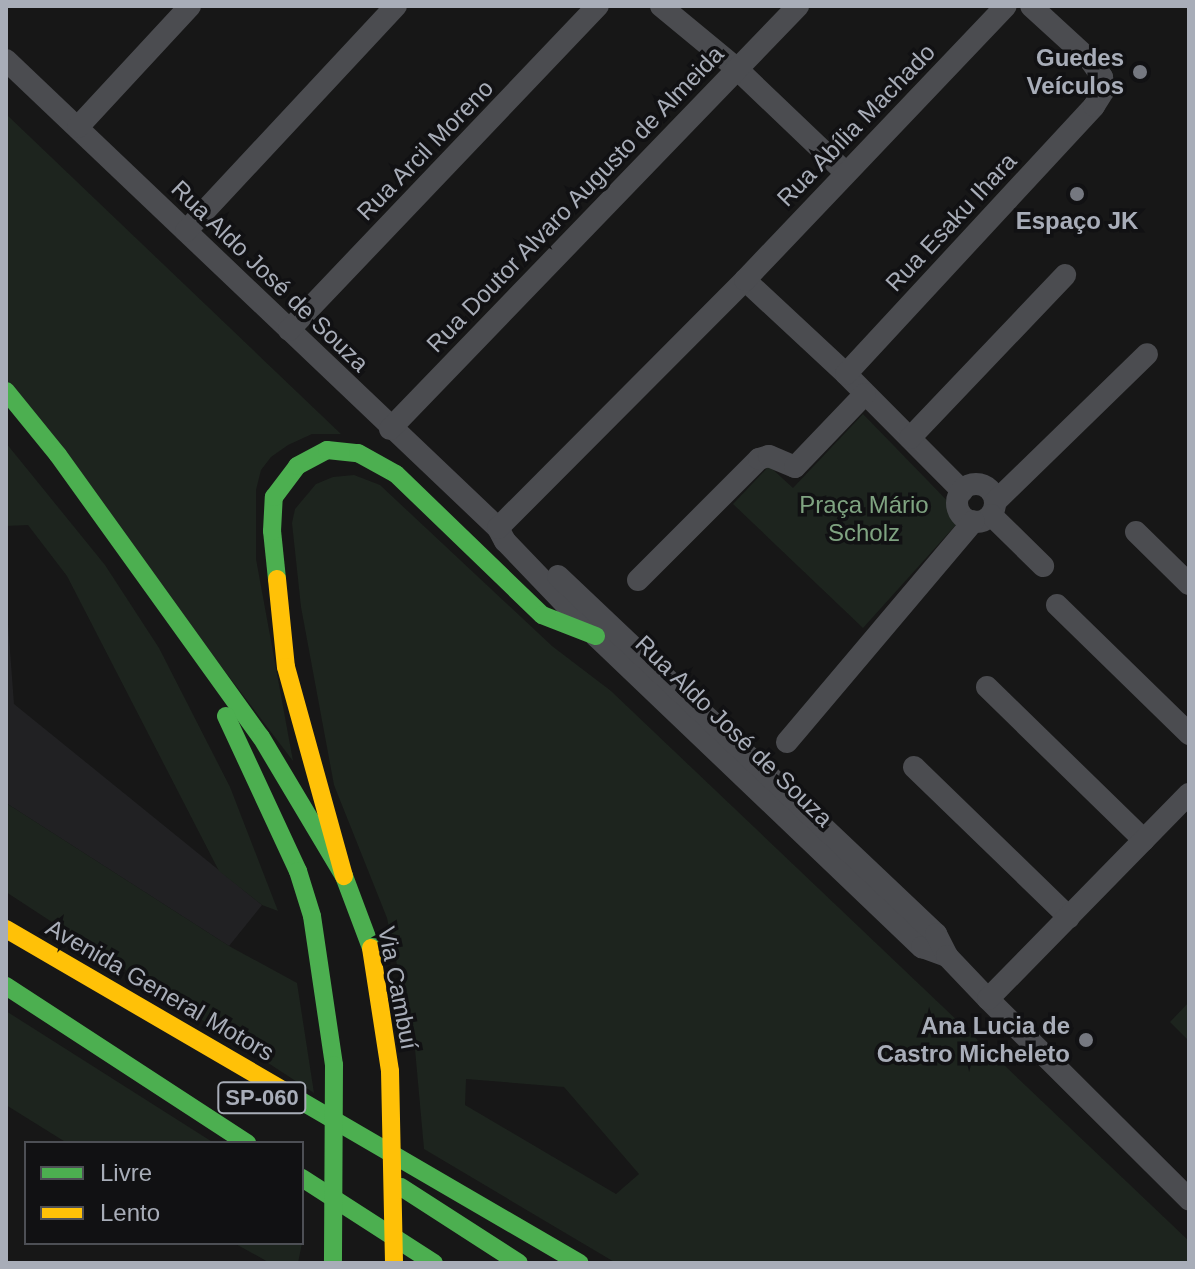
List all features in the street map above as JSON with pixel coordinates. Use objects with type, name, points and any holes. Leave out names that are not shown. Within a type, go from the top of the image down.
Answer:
[{"type":"main road","name":"Via Cambuí","points":[[6,391],[58,455],[261,737],[344,876],[371,948],[390,1071],[394,1263]]},
{"type":"main road","points":[[344,876],[286,667],[272,531],[274,497],[297,466],[327,450],[358,453],[396,474],[542,615],[596,636]]},
{"type":"main road","name":"Via Cambuí","points":[[183,630],[298,871],[312,916],[334,1065],[336,1172],[333,1263]]},
{"type":"main road","name":"SP-060","points":[[6,931],[348,1153]]},
{"type":"main road","name":"Avenida General Motors","points":[[6,931],[580,1263]]},
{"type":"main road","name":"SP-060","points":[[6,986],[244,1141]]},
{"type":"main road","points":[[374,1170],[519,1263]]},
{"type":"main road","points":[[304,1179],[434,1263]]},
{"type":"main road","points":[[332,1198],[422,1263]]},
{"type":"street","points":[[78,127],[190,6]]},
{"type":"street","points":[[186,231],[396,6]]},
{"type":"street","name":"Rua Arcil Moreno","points":[[289,330],[598,6]]},
{"type":"street","points":[[661,6],[736,68],[845,172]]},
{"type":"street","name":"Rua Doutor Alvaro Augusto de Almeida","points":[[390,429],[798,6]]},
{"type":"street","name":"Rua Abília Machado","points":[[498,528],[745,280],[1006,6]]},
{"type":"street","name":"Rua Esaku Ihara","points":[[846,374],[1094,106],[1104,90],[1102,77],[1067,36],[1031,6]]},
{"type":"street","name":"Rua Aldo José de Souza","points":[[6,60],[390,429],[498,528],[505,541],[596,636],[922,947],[947,956]]},
{"type":"street","points":[[910,438],[1065,275]]},
{"type":"street","points":[[745,280],[846,374],[962,491]]},
{"type":"street","points":[[787,742],[987,513],[1147,354]]},
{"type":"street","points":[[638,580],[759,459],[769,456],[795,467],[865,394]]},
{"type":"street","points":[[962,491],[979,484],[990,490],[987,513]]},
{"type":"street","points":[[962,491],[959,510],[987,513],[1043,566]]},
{"type":"street","name":"Rua Aldo José de Souza","points":[[498,528],[511,533],[936,934],[947,956],[988,999],[1189,1199]]},
{"type":"street","points":[[1136,532],[1189,584]]},
{"type":"street","points":[[1057,605],[1189,734]]},
{"type":"street","points":[[987,687],[1144,840]]},
{"type":"street","points":[[914,767],[1069,917]]},
{"type":"street","points":[[988,999],[1189,794]]},
{"type":"shaded area","points":[[6,597],[14,704],[262,905],[229,946],[6,803]]},
{"type":"green space","points":[[6,114],[341,434],[312,434],[288,445],[271,457],[261,470],[256,490],[256,559],[293,761],[6,383]]},
{"type":"green space","name":"Praça Mário Scholz","points":[[863,414],[963,517],[863,628],[733,504],[769,466],[793,488]]},
{"type":"green space","points":[[6,443],[105,565],[159,648],[230,787],[278,911],[262,905],[219,871],[67,576],[28,525],[6,526]]},
{"type":"green space","points":[[354,475],[380,485],[552,646],[611,691],[1189,1241],[1189,1263],[616,1263],[424,1149],[415,1049],[387,918],[334,785],[301,607],[292,523],[295,509],[316,484],[333,477]],"holes":[[[466,1079],[564,1087],[639,1174],[616,1194],[465,1105]]]},
{"type":"green space","points":[[6,803],[229,946],[297,983],[314,1093],[6,892]]},
{"type":"green space","points":[[1189,1002],[1189,1041],[1170,1022]]},
{"type":"green space","points":[[6,1011],[211,1141],[64,1141],[6,1105]]},
{"type":"green space","points":[[238,1245],[302,1245],[298,1263],[270,1263]]},
{"type":"traffic: fast","points":[[6,391],[58,455],[261,737],[344,876],[371,948]]},
{"type":"traffic: fast","points":[[277,579],[272,531],[274,497],[297,466],[327,450],[358,453],[396,474],[542,615],[596,636]]},
{"type":"traffic: fast","points":[[226,716],[298,871],[312,916]]},
{"type":"traffic: fast","points":[[312,916],[334,1065],[333,1263]]},
{"type":"traffic: fast","points":[[6,986],[244,1141]]},
{"type":"traffic: fast","points":[[296,1098],[580,1263]]},
{"type":"traffic: fast","points":[[304,1179],[434,1263]]},
{"type":"traffic: fast","points":[[401,1187],[519,1263]]},
{"type":"traffic: slow","points":[[277,579],[286,667],[344,876]]},
{"type":"traffic: slow","points":[[6,929],[296,1098]]},
{"type":"traffic: slow","points":[[371,948],[390,1071],[394,1263]]},
{"type":"place","name":"Guedes Veículos","points":[[1140,72]]},
{"type":"place","name":"Espaço JK","points":[[1077,194]]},
{"type":"place","name":"Ana Lucia de Castro Micheleto","points":[[1086,1040]]}]
